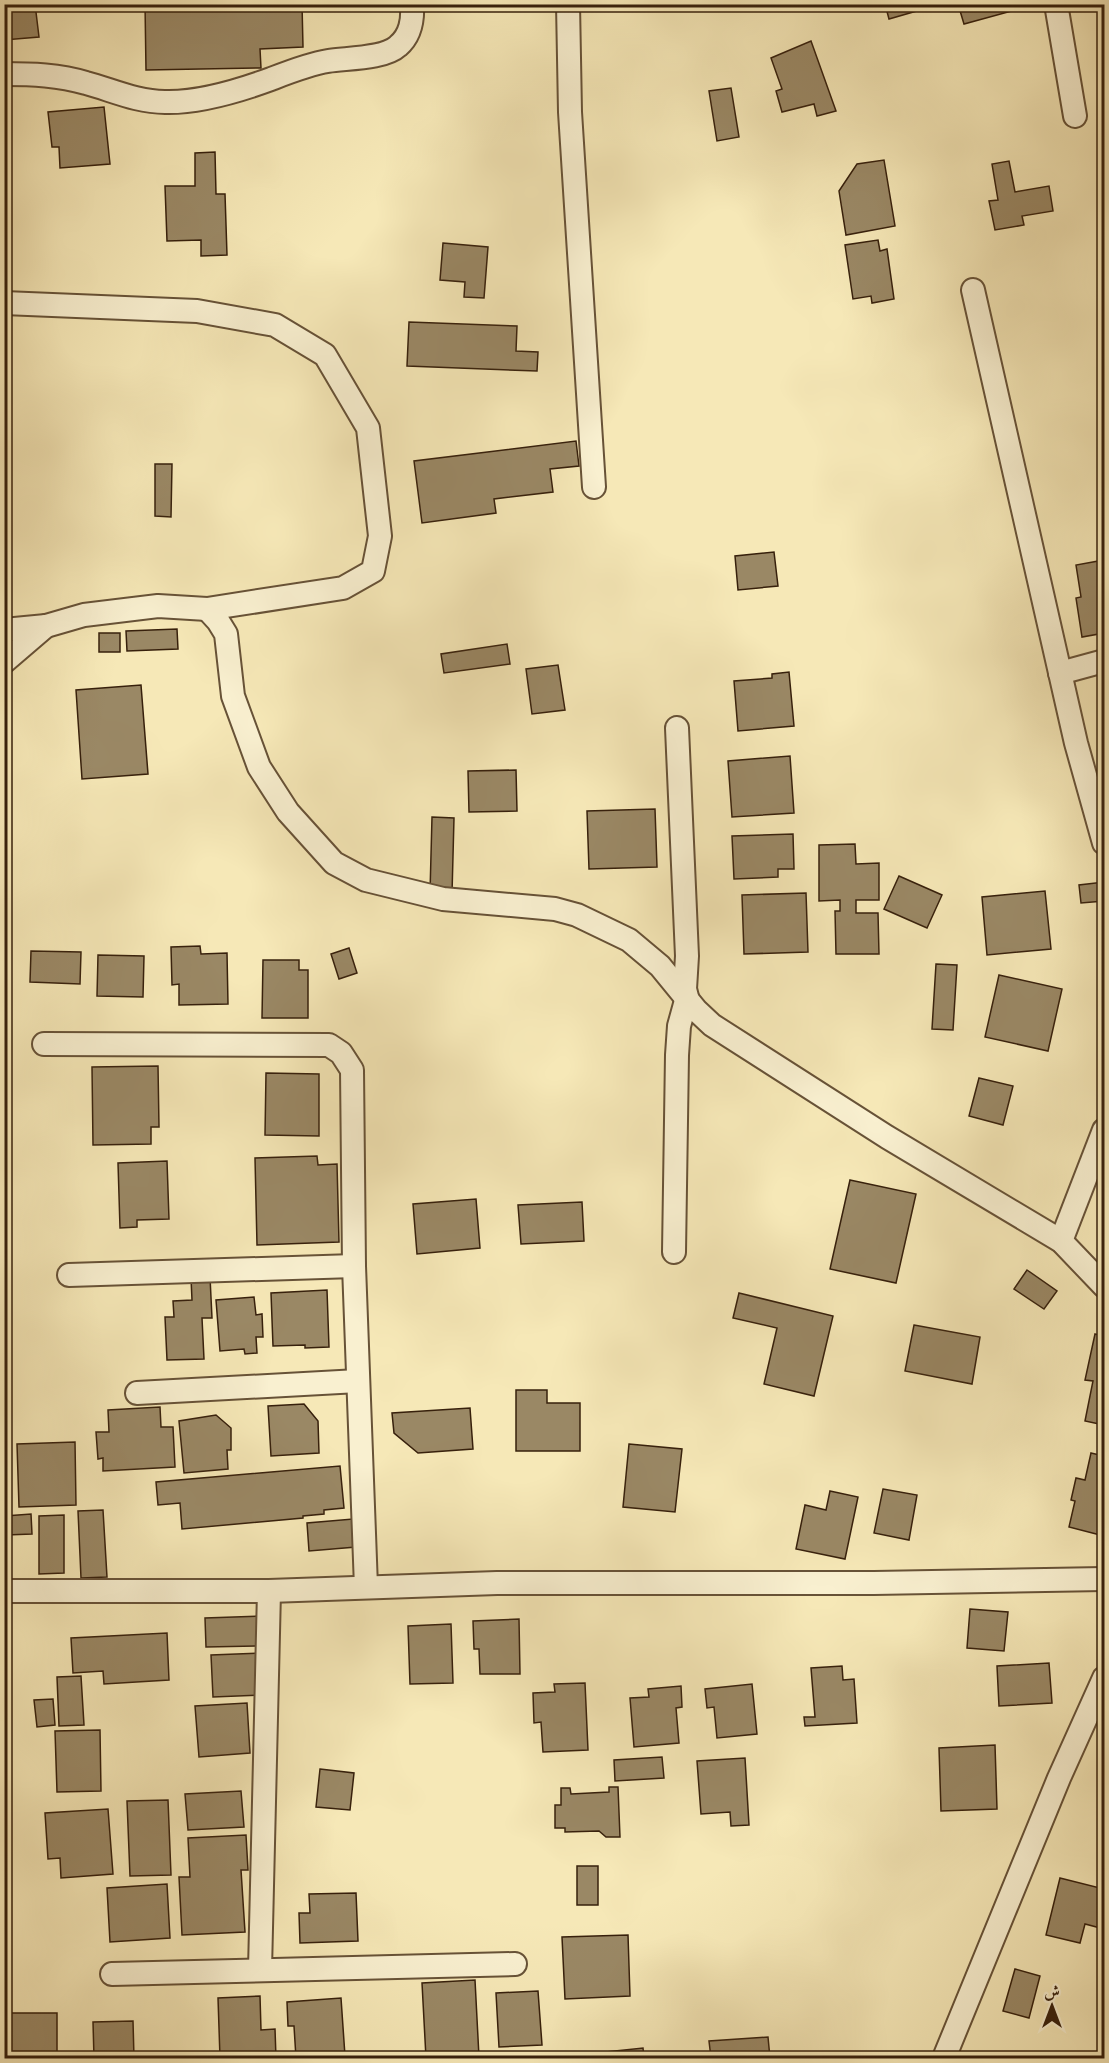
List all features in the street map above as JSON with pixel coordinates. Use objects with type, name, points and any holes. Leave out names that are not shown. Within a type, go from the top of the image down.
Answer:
[{"type":"street","points":[[4,74],[44,75],[84,82],[132,98],[166,102],[208,97],[246,88],[324,61],[380,54],[398,47],[408,33],[413,19],[412,4]]},
{"type":"street","points":[[568,4],[570,112],[594,487]]},
{"type":"street","points":[[1056,4],[1074,116]]},
{"type":"street","points":[[973,290],[1076,743],[1104,843]]},
{"type":"street","points":[[4,303],[198,311],[274,325],[325,355],[368,428],[380,536],[373,571],[343,588],[207,609],[158,606],[84,615],[46,626],[4,630]]},
{"type":"street","points":[[207,609],[226,634],[233,696],[259,767],[288,812],[334,863],[366,880],[443,899],[555,909],[577,915],[629,940],[660,966],[696,1010],[712,1025],[887,1137],[1061,1241],[1104,1286]]},
{"type":"street","points":[[4,662],[46,626]]},
{"type":"street","points":[[1060,673],[1104,661]]},
{"type":"street","points":[[674,1252],[677,1055],[679,1026],[687,997],[677,728]]},
{"type":"street","points":[[44,1044],[329,1045],[341,1053],[352,1070],[354,1266],[366,1587]]},
{"type":"street","points":[[1061,1241],[1104,1130]]},
{"type":"street","points":[[69,1275],[354,1266]]},
{"type":"street","points":[[137,1393],[358,1381]]},
{"type":"street","points":[[4,1591],[269,1591],[497,1583],[874,1583],[1104,1579]]},
{"type":"street","points":[[260,1970],[269,1591]]},
{"type":"street","points":[[944,2058],[1059,1778],[1104,1678]]},
{"type":"street","points":[[112,1974],[515,1964]]},
{"type":"building","points":[[4,4],[35,4],[39,37],[4,40]]},
{"type":"building","points":[[145,4],[302,4],[303,47],[260,49],[261,68],[146,70]]},
{"type":"building","points":[[885,4],[941,4],[889,19]]},
{"type":"building","points":[[958,4],[1037,4],[964,24]]},
{"type":"building","points":[[1098,4],[1104,4],[1104,21],[1101,22]]},
{"type":"building","points":[[811,41],[836,111],[817,116],[814,104],[782,112],[776,91],[782,89],[771,58]]},
{"type":"building","points":[[731,88],[739,137],[717,141],[709,91]]},
{"type":"building","points":[[104,107],[110,164],[60,168],[59,147],[52,147],[48,112]]},
{"type":"building","points":[[215,152],[216,194],[225,194],[227,255],[201,256],[201,240],[167,241],[165,186],[195,186],[195,153]]},
{"type":"building","points":[[884,160],[895,226],[846,235],[839,191],[857,164]]},
{"type":"building","points":[[1009,161],[1015,192],[1049,186],[1053,211],[1022,216],[1024,225],[995,230],[989,201],[998,200],[992,164]]},
{"type":"building","points":[[878,240],[880,251],[887,249],[894,299],[872,303],[871,296],[853,299],[845,245]]},
{"type":"building","points":[[443,243],[488,247],[484,298],[464,297],[465,282],[440,280]]},
{"type":"building","points":[[409,322],[517,326],[516,351],[538,352],[537,371],[407,366]]},
{"type":"building","points":[[576,441],[579,466],[550,469],[553,492],[494,499],[496,513],[422,523],[414,461]]},
{"type":"building","points":[[155,464],[172,464],[171,517],[155,516]]},
{"type":"building","points":[[774,552],[778,586],[738,590],[735,556]]},
{"type":"building","points":[[1104,560],[1104,633],[1082,637],[1076,598],[1081,597],[1076,565]]},
{"type":"building","points":[[177,629],[178,649],[127,651],[126,631]]},
{"type":"building","points":[[99,633],[120,633],[120,652],[99,652]]},
{"type":"building","points":[[507,644],[510,664],[444,673],[441,654]]},
{"type":"building","points":[[558,665],[565,710],[532,714],[526,669]]},
{"type":"building","points":[[789,672],[794,726],[738,731],[734,681],[772,678],[772,674]]},
{"type":"building","points":[[141,685],[148,774],[82,779],[76,690]]},
{"type":"building","points":[[790,756],[794,813],[732,817],[728,761]]},
{"type":"building","points":[[516,770],[517,811],[469,812],[468,771]]},
{"type":"building","points":[[655,809],[657,867],[589,869],[587,811]]},
{"type":"building","points":[[432,817],[454,818],[452,894],[430,893]]},
{"type":"building","points":[[793,834],[794,869],[778,869],[778,877],[734,879],[732,836]]},
{"type":"building","points":[[855,844],[856,864],[879,863],[879,900],[856,900],[856,913],[878,913],[879,954],[836,954],[835,911],[840,911],[840,900],[819,901],[819,845]]},
{"type":"building","points":[[899,876],[942,895],[927,928],[884,909]]},
{"type":"building","points":[[1104,882],[1104,901],[1081,903],[1079,885]]},
{"type":"building","points":[[1045,891],[1051,949],[987,955],[982,897]]},
{"type":"building","points":[[806,893],[808,952],[744,954],[742,895]]},
{"type":"building","points":[[200,946],[201,954],[227,953],[228,1004],[179,1005],[179,984],[172,985],[171,947]]},
{"type":"building","points":[[349,948],[357,973],[339,979],[331,954]]},
{"type":"building","points":[[31,951],[81,952],[80,984],[30,982]]},
{"type":"building","points":[[98,955],[144,956],[143,997],[97,996]]},
{"type":"building","points":[[263,960],[299,960],[299,970],[308,970],[308,1018],[262,1018]]},
{"type":"building","points":[[936,964],[957,965],[953,1030],[932,1029]]},
{"type":"building","points":[[999,975],[1062,989],[1048,1051],[985,1037]]},
{"type":"building","points":[[158,1066],[159,1127],[151,1127],[151,1144],[93,1145],[92,1067]]},
{"type":"building","points":[[266,1073],[319,1074],[319,1136],[265,1135]]},
{"type":"building","points":[[979,1078],[1013,1086],[1003,1125],[969,1116]]},
{"type":"building","points":[[317,1156],[318,1165],[337,1164],[339,1242],[257,1245],[255,1158]]},
{"type":"building","points":[[167,1161],[169,1219],[137,1220],[137,1227],[120,1228],[118,1163]]},
{"type":"building","points":[[850,1180],[916,1194],[896,1283],[830,1269]]},
{"type":"building","points":[[476,1199],[480,1248],[417,1254],[413,1204]]},
{"type":"building","points":[[582,1202],[584,1241],[521,1244],[518,1205]]},
{"type":"building","points":[[1027,1270],[1057,1291],[1044,1309],[1014,1289]]},
{"type":"building","points":[[210,1277],[212,1318],[202,1318],[204,1359],[167,1360],[165,1317],[174,1317],[173,1301],[192,1300],[191,1278]]},
{"type":"building","points":[[327,1290],[329,1347],[273,1346],[271,1293]]},
{"type":"building","points":[[739,1293],[833,1316],[814,1396],[764,1384],[777,1328],[733,1318]]},
{"type":"building","points":[[254,1297],[256,1315],[262,1314],[263,1337],[256,1337],[257,1353],[245,1354],[244,1349],[220,1351],[216,1300]]},
{"type":"building","points":[[914,1325],[980,1337],[972,1384],[905,1371]]},
{"type":"building","points":[[1095,1334],[1104,1336],[1104,1425],[1085,1421],[1093,1381],[1085,1380]]},
{"type":"building","points":[[516,1390],[547,1390],[547,1403],[580,1403],[580,1451],[516,1451]]},
{"type":"building","points":[[304,1404],[318,1421],[319,1453],[271,1456],[268,1406]]},
{"type":"building","points":[[160,1407],[161,1427],[173,1427],[175,1467],[103,1471],[103,1458],[98,1459],[96,1432],[109,1432],[108,1410]]},
{"type":"building","points":[[470,1408],[473,1449],[418,1453],[394,1433],[392,1413]]},
{"type":"building","points":[[216,1415],[231,1428],[231,1450],[227,1450],[228,1469],[184,1473],[179,1421]]},
{"type":"building","points":[[75,1442],[76,1505],[19,1507],[17,1444]]},
{"type":"building","points":[[629,1444],[682,1449],[675,1512],[623,1507]]},
{"type":"building","points":[[1091,1453],[1104,1456],[1104,1536],[1069,1527],[1075,1501],[1071,1500],[1076,1478],[1085,1480]]},
{"type":"building","points":[[340,1466],[344,1508],[324,1510],[324,1514],[182,1529],[180,1503],[158,1505],[156,1482]]},
{"type":"building","points":[[883,1489],[917,1495],[909,1540],[874,1533]]},
{"type":"building","points":[[830,1491],[858,1497],[845,1559],[796,1549],[805,1505],[826,1510]]},
{"type":"building","points":[[103,1510],[107,1577],[81,1578],[78,1511]]},
{"type":"building","points":[[31,1514],[32,1534],[6,1535],[5,1516]]},
{"type":"building","points":[[64,1515],[64,1573],[39,1574],[39,1516]]},
{"type":"building","points":[[353,1519],[356,1547],[309,1551],[307,1523]]},
{"type":"building","points":[[970,1609],[1008,1612],[1004,1651],[967,1648]]},
{"type":"building","points":[[260,1616],[261,1646],[206,1647],[205,1618]]},
{"type":"building","points":[[519,1619],[520,1674],[480,1674],[479,1649],[474,1649],[473,1621]]},
{"type":"building","points":[[451,1624],[453,1683],[410,1684],[408,1626]]},
{"type":"building","points":[[167,1633],[169,1680],[104,1684],[103,1671],[73,1673],[71,1638]]},
{"type":"building","points":[[261,1653],[263,1695],[213,1697],[211,1655]]},
{"type":"building","points":[[1049,1663],[1052,1703],[999,1706],[997,1666]]},
{"type":"building","points":[[842,1666],[843,1680],[854,1679],[857,1723],[805,1726],[804,1717],[815,1717],[811,1668]]},
{"type":"building","points":[[81,1676],[84,1725],[59,1726],[57,1677]]},
{"type":"building","points":[[585,1683],[588,1750],[543,1752],[541,1722],[534,1723],[533,1693],[555,1692],[554,1684]]},
{"type":"building","points":[[752,1684],[757,1734],[717,1738],[714,1707],[707,1708],[705,1689]]},
{"type":"building","points":[[681,1686],[682,1707],[676,1708],[679,1743],[634,1747],[630,1698],[649,1697],[648,1689]]},
{"type":"building","points":[[53,1699],[55,1725],[37,1727],[34,1700]]},
{"type":"building","points":[[247,1703],[250,1753],[199,1757],[195,1706]]},
{"type":"building","points":[[100,1730],[101,1791],[57,1792],[55,1731]]},
{"type":"building","points":[[995,1745],[997,1809],[941,1811],[939,1748]]},
{"type":"building","points":[[662,1757],[664,1778],[615,1781],[614,1760]]},
{"type":"building","points":[[745,1758],[749,1825],[731,1826],[730,1812],[701,1814],[697,1761]]},
{"type":"building","points":[[320,1769],[354,1773],[350,1810],[316,1807]]},
{"type":"building","points":[[609,1787],[618,1787],[620,1837],[606,1837],[599,1831],[565,1832],[565,1828],[555,1828],[555,1805],[561,1805],[561,1788],[570,1788],[571,1794],[609,1792]]},
{"type":"building","points":[[241,1791],[244,1827],[188,1830],[185,1794]]},
{"type":"building","points":[[168,1800],[171,1875],[130,1876],[127,1801]]},
{"type":"building","points":[[108,1809],[113,1874],[61,1878],[60,1858],[48,1859],[45,1813]]},
{"type":"building","points":[[246,1835],[248,1870],[241,1870],[245,1932],[182,1935],[179,1877],[190,1877],[188,1838]]},
{"type":"building","points":[[577,1866],[598,1866],[598,1905],[577,1905]]},
{"type":"building","points":[[1060,1878],[1104,1889],[1104,1929],[1085,1924],[1080,1943],[1046,1935]]},
{"type":"building","points":[[167,1884],[170,1938],[110,1942],[107,1888]]},
{"type":"building","points":[[356,1893],[358,1941],[300,1943],[299,1913],[310,1913],[309,1894]]},
{"type":"building","points":[[628,1935],[630,1996],[565,1999],[562,1937]]},
{"type":"building","points":[[1015,1969],[1040,1976],[1029,2018],[1003,2011]]},
{"type":"building","points":[[475,1980],[479,2057],[426,2058],[422,1983]]},
{"type":"building","points":[[538,1991],[542,2045],[499,2047],[496,1993]]},
{"type":"building","points":[[260,1996],[261,2030],[275,2029],[276,2058],[220,2058],[218,1998]]},
{"type":"building","points":[[341,1998],[345,2056],[296,2058],[294,2026],[288,2026],[287,2002]]},
{"type":"building","points":[[10,2013],[57,2013],[57,2058],[10,2058]]},
{"type":"building","points":[[133,2021],[134,2058],[94,2058],[93,2022]]},
{"type":"building","points":[[768,2037],[770,2058],[711,2058],[709,2041]]},
{"type":"building","points":[[643,2048],[644,2058],[607,2058],[606,2052]]}]
